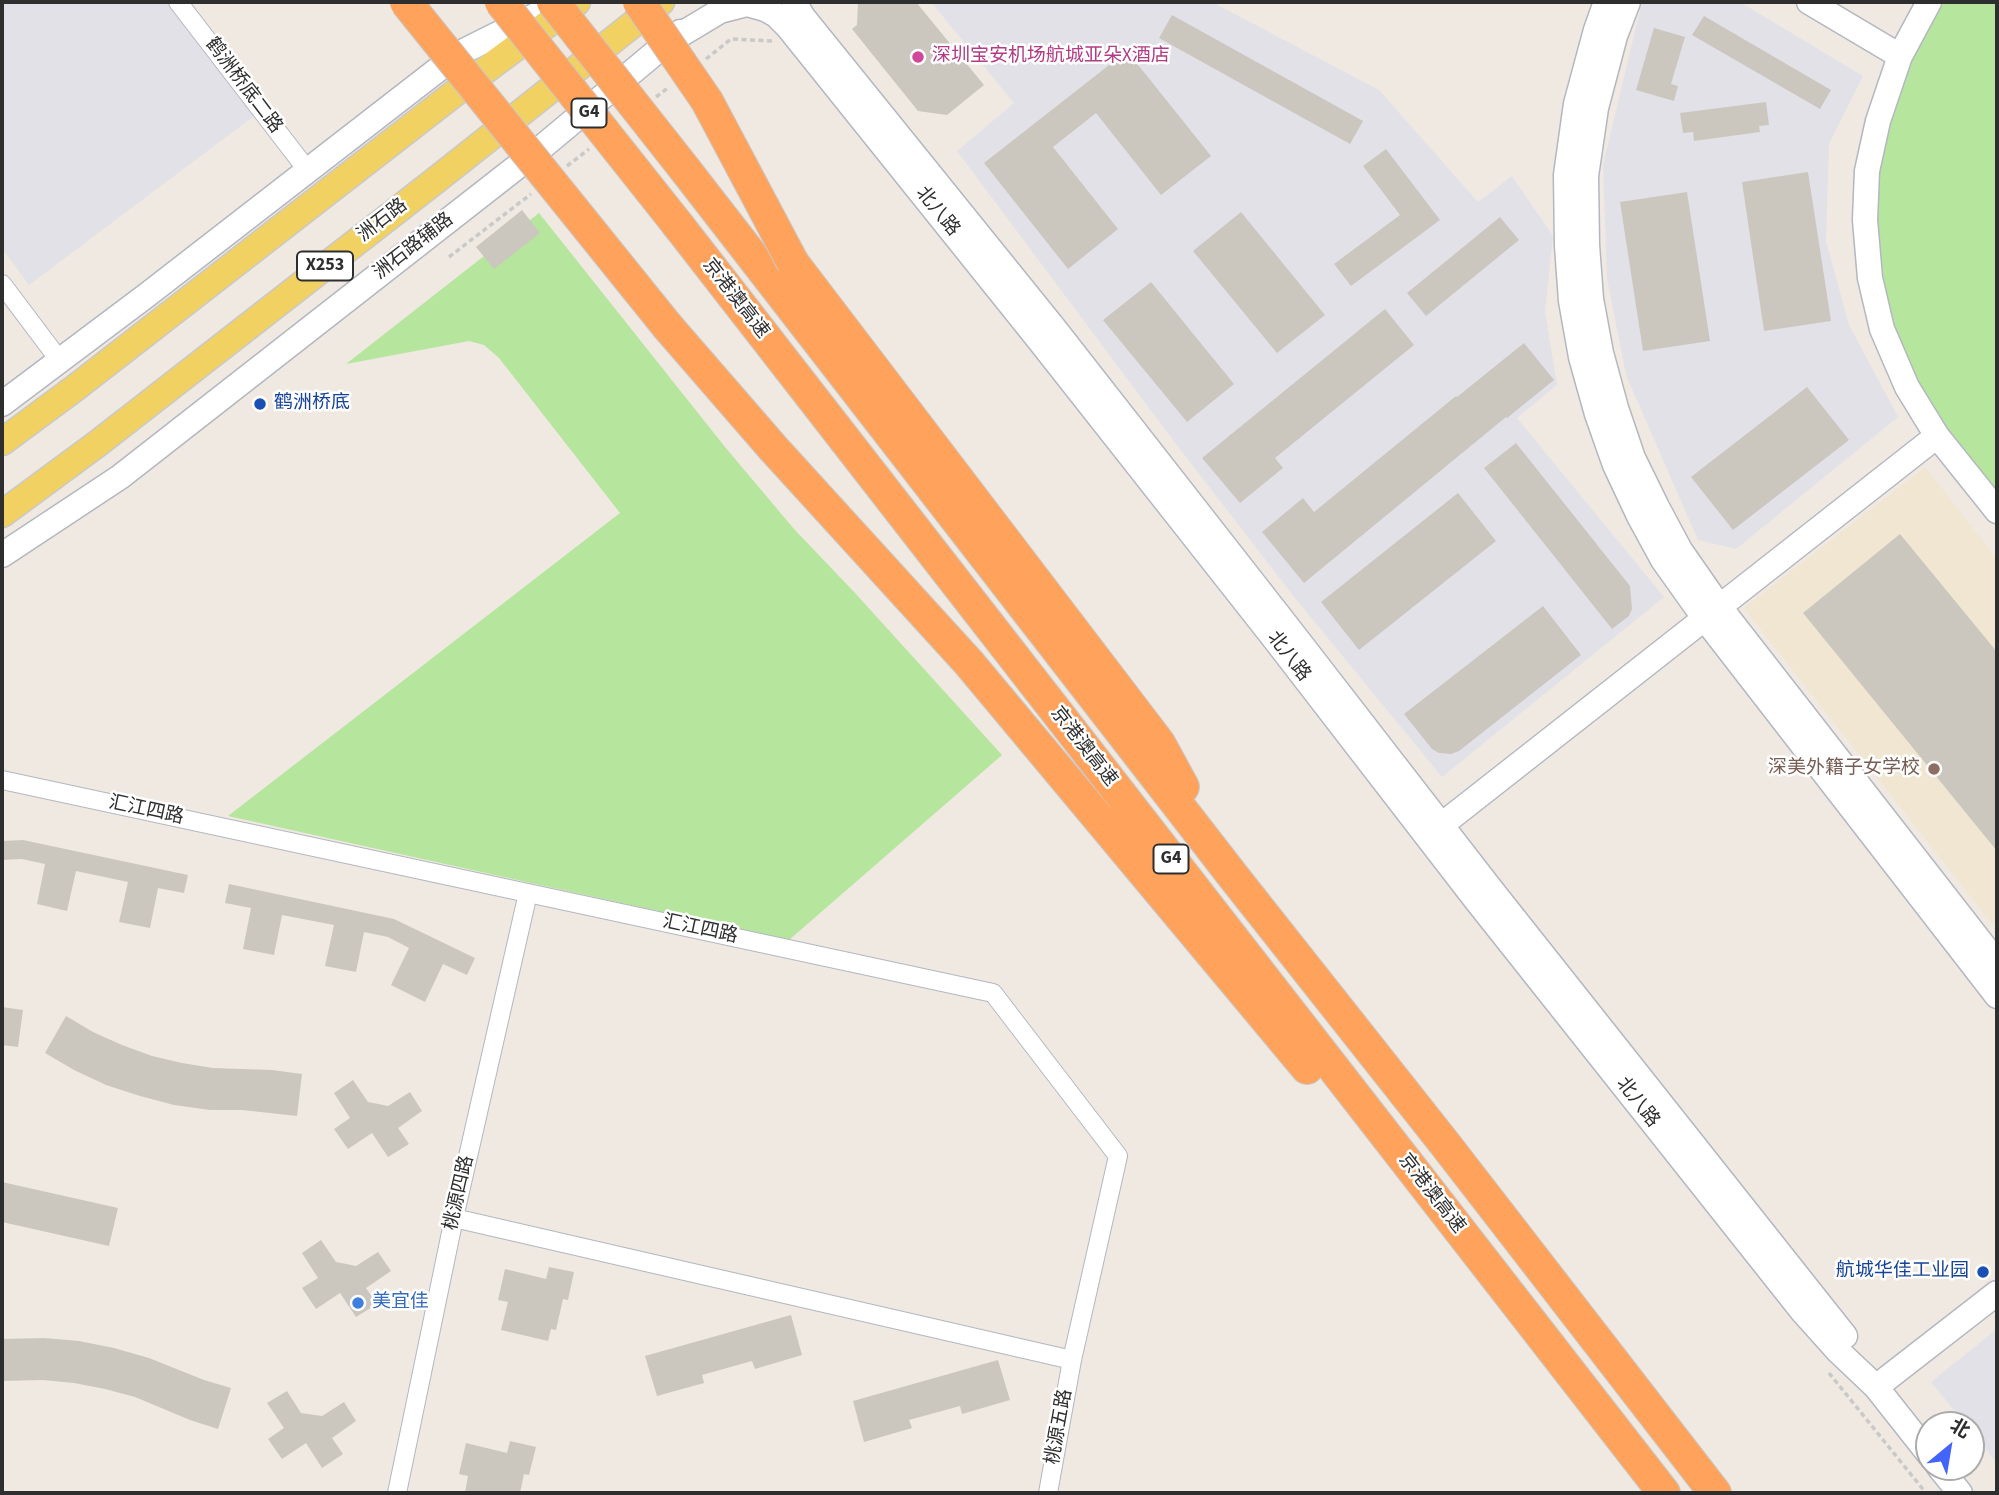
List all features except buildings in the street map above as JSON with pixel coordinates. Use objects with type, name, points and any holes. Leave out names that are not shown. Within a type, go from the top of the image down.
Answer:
[{"type":"highway","points":[[407,2],[668,327],[773,448],[969,663],[1353,1124],[1641,1464]]},
{"type":"highway","name":"京港澳高速","points":[[501,2],[678,225],[1664,1493]]},
{"type":"highway","name":"京港澳高速","points":[[553,2],[1714,1493]]},
{"type":"highway","points":[[576,2],[687,172]]},
{"type":"highway","points":[[639,2],[707,101],[793,263],[1159,743],[1233,876]]},
{"type":"main road","name":"X253","points":[[2,442],[576,2]]},
{"type":"main road","name":"洲石路","points":[[2,514],[97,444],[661,2]]},
{"type":"street","name":"鹤洲桥底二路","points":[[178,2],[307,171]]},
{"type":"street","points":[[2,404],[526,2]]},
{"type":"street","points":[[458,54],[562,2]]},
{"type":"street","name":"洲石路辅路","points":[[2,555],[120,477],[541,148],[716,2]]},
{"type":"street","name":"北八路","points":[[794,2],[803,17],[1080,361],[1434,831],[1803,1312],[1876,1387],[1915,1436]]},
{"type":"street","points":[[1606,2],[1576,104],[1566,175],[1567,246],[1571,301],[1581,357],[1615,465],[1663,560],[1712,612],[1997,962]]},
{"type":"street","points":[[1628,2],[1615,36],[1596,108],[1586,176],[1591,299],[1601,353],[1633,458],[1712,612],[1997,996]]},
{"type":"street","points":[[1809,2],[1900,56]]},
{"type":"street","points":[[1929,2],[1900,56],[1878,121],[1867,172],[1865,220],[1870,278],[1882,329],[1907,387],[1937,436],[1997,512]]},
{"type":"street","name":"北八路","points":[[670,41],[720,11],[747,4],[776,15],[788,27],[1434,831]]},
{"type":"street","points":[[2,284],[61,361]]},
{"type":"street","points":[[75,388],[147,295]]},
{"type":"street","points":[[1434,831],[1937,436]]},
{"type":"street","name":"汇江四路","points":[[2,780],[993,993],[1118,1156],[1072,1360]]},
{"type":"street","name":"桃源四路","points":[[397,1493],[454,1218],[528,893]]},
{"type":"street","points":[[454,1218],[1072,1360]]},
{"type":"street","points":[[1876,1387],[1997,1293]]},
{"type":"street","name":"桃源五路","points":[[1048,1493],[1072,1360]]},
{"type":"path","points":[[699,64],[731,39],[776,41]]},
{"type":"path","points":[[655,98],[677,81]]},
{"type":"path","points":[[558,173],[590,148]]},
{"type":"path","points":[[449,257],[536,190]]},
{"type":"path","points":[[1825,1368],[1926,1493]]},
{"type":"shaded area","points":[[2,2],[167,2],[254,116],[29,285],[2,248]]},
{"type":"shaded area","points":[[931,2],[1212,2],[1379,90],[1478,202],[1512,176],[1553,236],[1545,312],[1557,385],[1517,418],[1664,597],[1442,777],[1295,598],[957,151],[1014,103]]},
{"type":"shaded area","points":[[1642,2],[1740,2],[1863,76],[1829,144],[1826,241],[1849,325],[1898,417],[1736,549],[1698,540],[1626,375],[1607,279],[1603,165]]},
{"type":"shaded area","name":"深美外籍子女学校","points":[[1925,467],[1997,559],[1997,930],[1744,608]]},
{"type":"shaded area","points":[[1997,1329],[1997,1463],[1985,1448],[1985,1411],[1955,1411],[1931,1382]]},
{"type":"green space","points":[[1931,2],[1997,2],[1997,511],[1882,329],[1867,171]]},
{"type":"green space","points":[[539,213],[725,447],[794,529],[1002,755],[789,940],[228,816],[620,513],[499,358],[484,345],[469,341],[346,364]]},
{"type":"place","name":"深圳宝安机场航城亚朵X酒店","points":[[918,57]]},
{"type":"place","name":"鹤洲桥底","points":[[260,404]]},
{"type":"place","name":"深美外籍子女学校","points":[[1934,769]]},
{"type":"place","name":"航城华佳工业园","points":[[1983,1272]]},
{"type":"place","name":"美宜佳","points":[[358,1303]]}]
